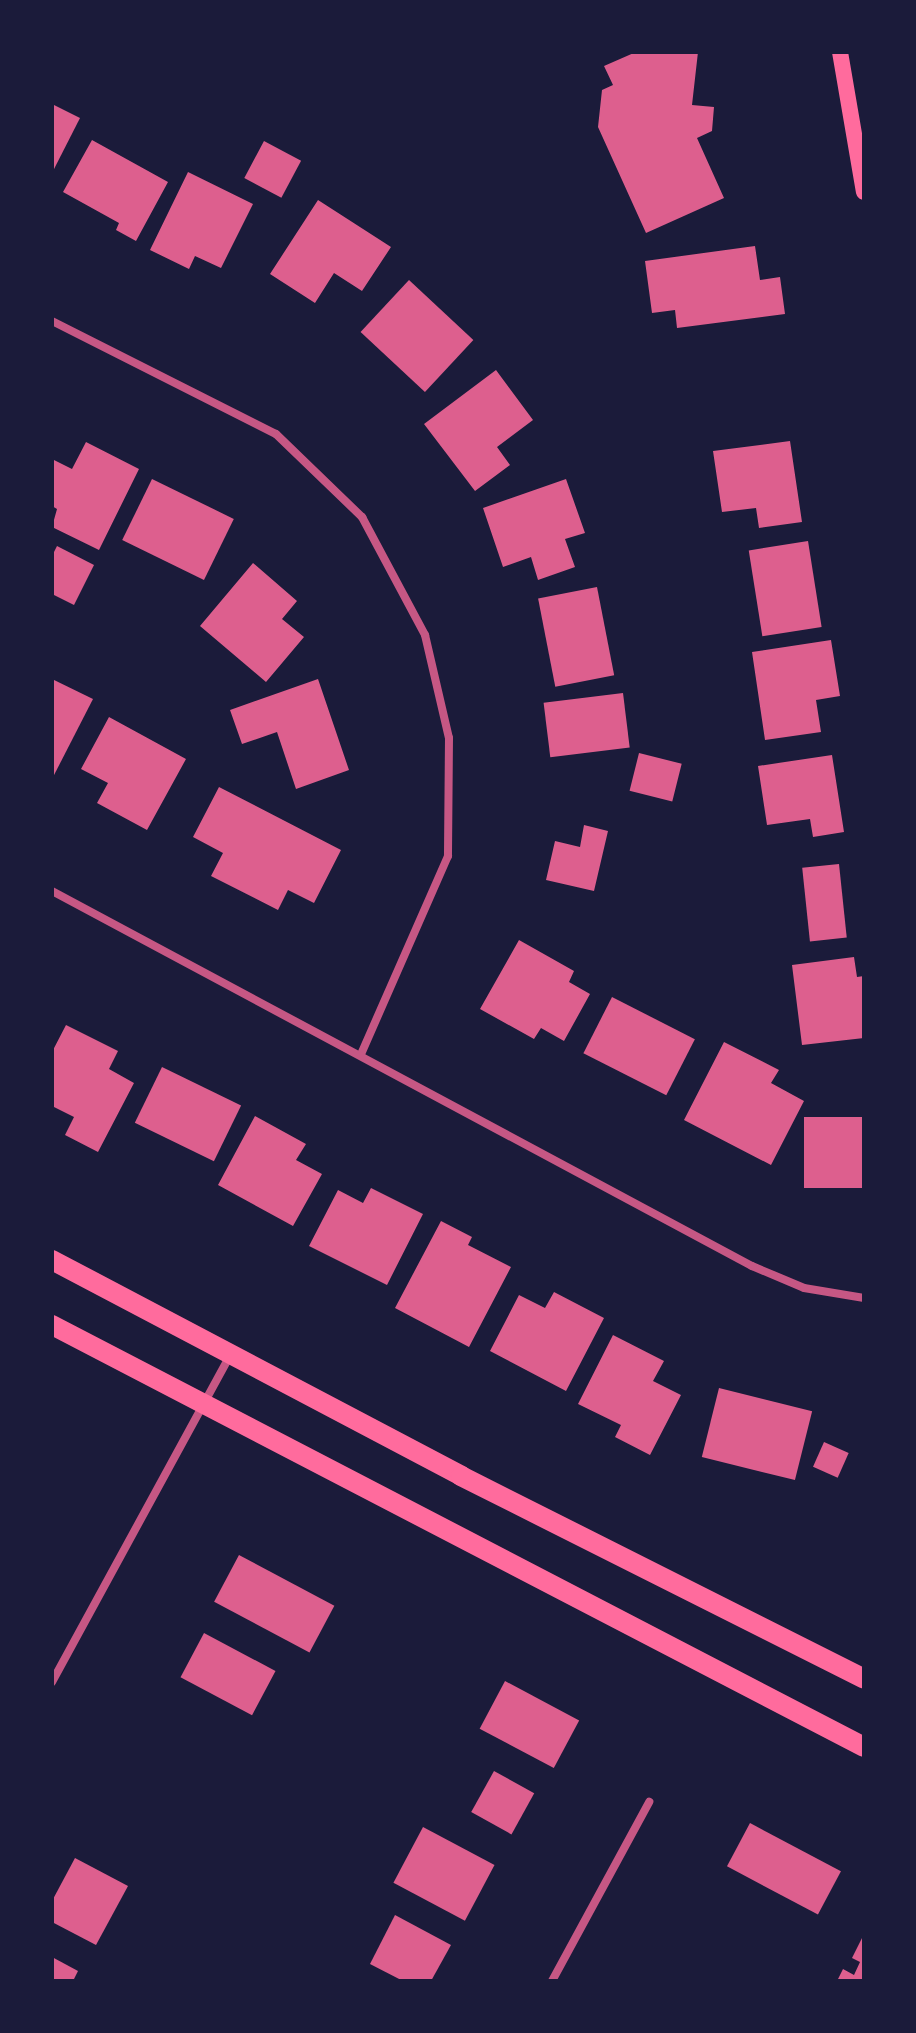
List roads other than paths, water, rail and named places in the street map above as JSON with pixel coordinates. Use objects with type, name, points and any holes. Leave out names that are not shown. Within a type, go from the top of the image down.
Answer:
[{"type":"main road","points":[[840,52],[864,192]]},
{"type":"main road","points":[[52,1260],[230,1356],[864,1679]]},
{"type":"main road","points":[[52,1325],[864,1747]]},
{"type":"street","points":[[52,321],[276,434],[362,517],[425,635],[449,738],[448,856],[361,1054]]},
{"type":"street","points":[[52,891],[752,1266],[804,1288],[864,1298]]},
{"type":"street","points":[[52,1682],[230,1356]]},
{"type":"street","points":[[552,1981],[649,1802]]}]
